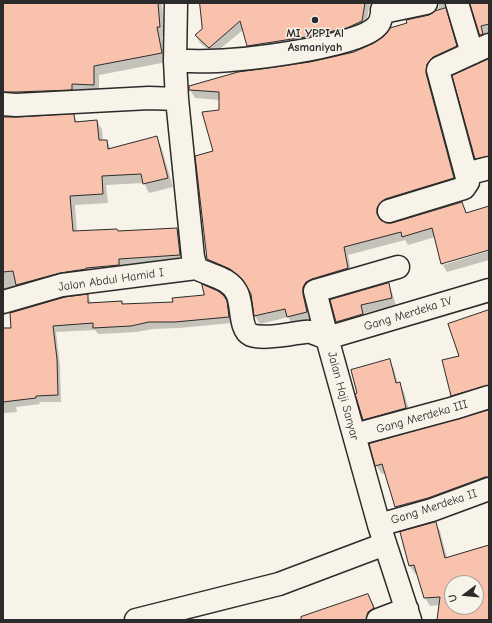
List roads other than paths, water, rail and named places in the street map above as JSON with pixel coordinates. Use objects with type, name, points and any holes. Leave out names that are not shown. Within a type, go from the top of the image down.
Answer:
[{"type":"street","points":[[176,3],[175,61],[177,99],[193,257],[196,268]]},
{"type":"street","points":[[175,61],[230,60],[326,46],[364,35],[377,27],[383,6],[394,10],[426,3]]},
{"type":"street","points":[[389,212],[464,188],[468,182],[438,70],[439,68],[480,49],[457,3]]},
{"type":"street","points":[[3,104],[16,105],[149,98],[177,99]]},
{"type":"street","points":[[466,174],[489,168]]},
{"type":"street","points":[[327,338],[314,291],[398,267]]},
{"type":"street","name":"Jalan Abdul Hamid I","points":[[3,302],[62,285],[196,268]]},
{"type":"street","name":"Jalan Haji Sanyar","points":[[196,268],[215,275],[231,284],[241,303],[244,327],[248,333],[253,336],[274,336],[309,332],[327,338],[382,535],[408,615]]},
{"type":"street","name":"Gang Merdeka IV","points":[[327,338],[489,290]]},
{"type":"street","name":"Gang Merdeka III","points":[[354,435],[489,397]]},
{"type":"street","name":"Gang Merdeka II","points":[[136,620],[279,584],[432,510],[489,489]]},
{"type":"street","points":[[378,620],[408,615]]},
{"type":"place","name":"MI YPPI Al Asmaniyah","points":[[315,20]]}]
